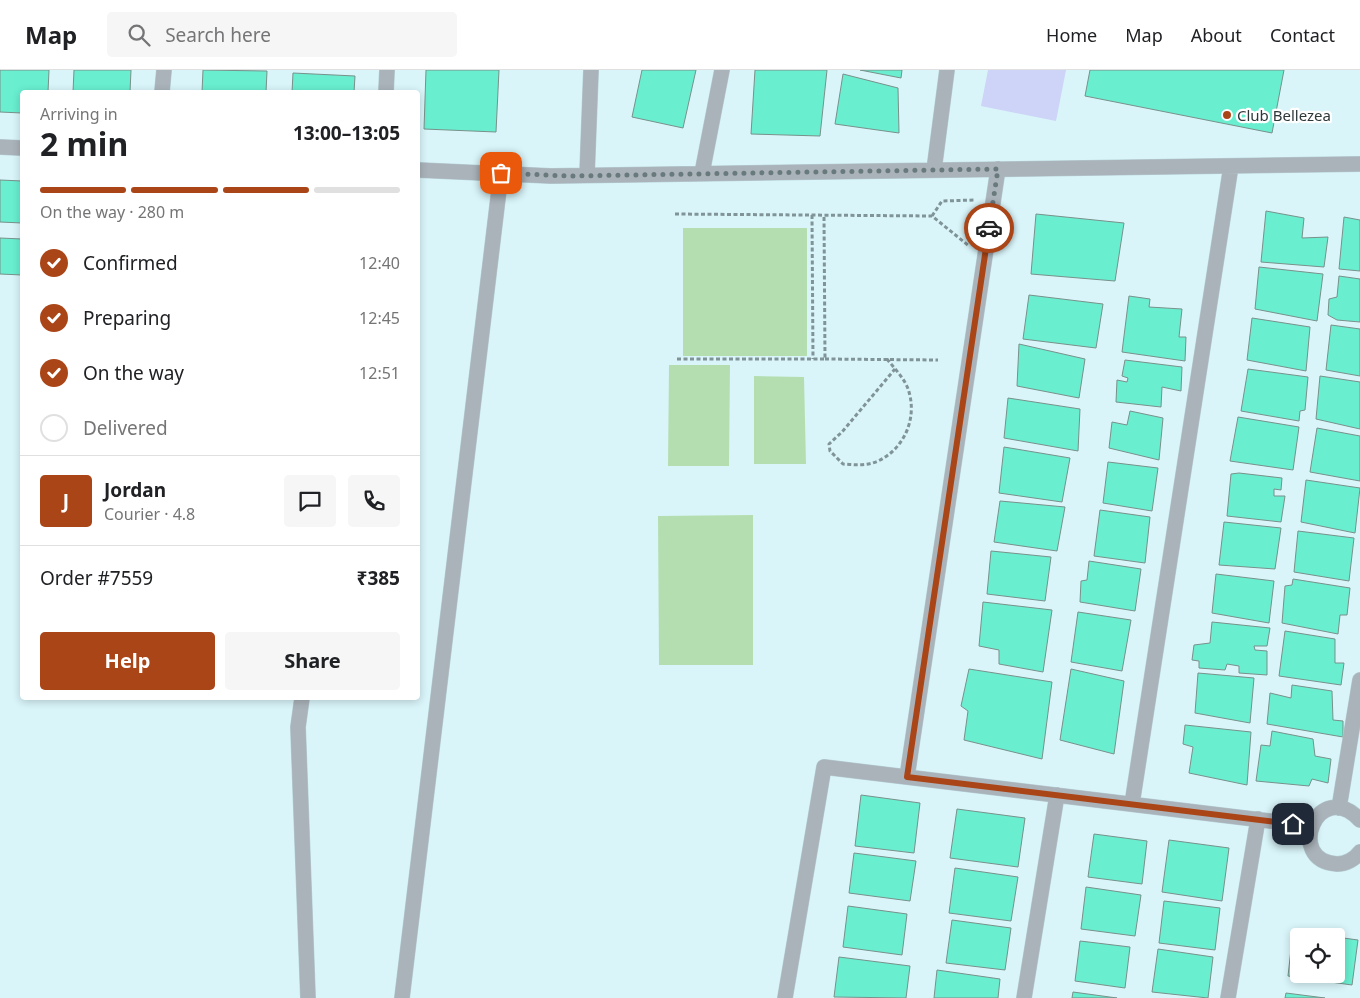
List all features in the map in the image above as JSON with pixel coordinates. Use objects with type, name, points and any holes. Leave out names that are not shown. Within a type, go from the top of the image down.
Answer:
[{"type":"street","points":[[162,90],[164,70]]},
{"type":"street","points":[[386,90],[387,70]]},
{"type":"street","points":[[587,175],[591,70]]},
{"type":"street","points":[[702,173],[722,70]]},
{"type":"street","points":[[934,170],[947,70]]},
{"type":"street","points":[[0,147],[20,148]]},
{"type":"street","points":[[420,170],[587,175],[1360,164]]},
{"type":"street","points":[[1132,804],[1231,166]]},
{"type":"street","points":[[907,777],[998,169]]},
{"type":"street","points":[[402,998],[501,173]]},
{"type":"street","points":[[1339,808],[1360,680]]},
{"type":"street","points":[[302,700],[298,727],[308,998]]},
{"type":"street","points":[[786,998],[824,768],[1311,826]]},
{"type":"street","points":[[1024,998],[1057,795]]},
{"type":"street","points":[[1359,854],[1350,862],[1328,863],[1318,857],[1312,848],[1309,837],[1311,826],[1317,816],[1327,810],[1339,808],[1352,812],[1360,820]]},
{"type":"street","points":[[1228,998],[1258,820]]},
{"type":"path","points":[[932,216],[942,201],[994,199]]},
{"type":"path","points":[[675,214],[932,216],[984,258]]},
{"type":"path","points":[[812,215],[813,358]]},
{"type":"path","points":[[824,215],[825,358]]},
{"type":"path","points":[[677,358],[938,360]]},
{"type":"path","points":[[887,359],[895,369],[909,391],[911,410],[902,443],[878,461],[862,465],[843,464],[830,451],[829,444],[842,432],[895,369]]},
{"type":"green space","points":[[683,228],[807,228],[807,356],[683,356]]},
{"type":"green space","points":[[669,365],[730,365],[729,466],[668,466]]},
{"type":"green space","points":[[754,376],[804,377],[806,464],[754,464]]},
{"type":"green space","points":[[753,515],[753,665],[659,665],[658,516]]},
{"type":"water","points":[[988,70],[1066,70],[1056,121],[981,106]]},
{"type":"building","points":[[0,70],[49,70],[48,90],[20,90],[20,113],[0,112]]},
{"type":"building","points":[[74,70],[131,70],[130,90],[73,90]]},
{"type":"building","points":[[203,70],[267,71],[266,90],[202,90]]},
{"type":"building","points":[[426,70],[499,70],[496,132],[424,129]]},
{"type":"building","points":[[642,70],[696,70],[683,128],[632,117]]},
{"type":"building","points":[[755,70],[827,70],[820,136],[751,134]]},
{"type":"building","points":[[860,70],[902,70],[901,78]]},
{"type":"building","name":"Club Bellezea","points":[[1090,70],[1284,70],[1272,133],[1085,96]]},
{"type":"building","points":[[293,73],[355,76],[354,90],[292,90]]},
{"type":"building","points":[[843,74],[898,88],[899,133],[835,124]]},
{"type":"building","points":[[0,180],[20,181],[20,223],[0,222]]},
{"type":"building","points":[[1266,211],[1304,218],[1302,238],[1328,237],[1324,267],[1261,262]]},
{"type":"building","points":[[1036,214],[1124,223],[1115,281],[1031,274]]},
{"type":"building","points":[[1344,217],[1360,220],[1360,271],[1339,269]]},
{"type":"building","points":[[0,238],[20,239],[20,275],[0,274]]},
{"type":"building","points":[[1259,267],[1323,274],[1317,321],[1255,309]]},
{"type":"building","points":[[1339,276],[1360,279],[1360,322],[1337,320],[1328,315],[1329,299],[1337,297]]},
{"type":"building","points":[[1029,295],[1103,304],[1096,348],[1023,339]]},
{"type":"building","points":[[1129,296],[1150,299],[1149,307],[1182,309],[1179,337],[1186,337],[1185,361],[1122,352]]},
{"type":"building","points":[[1252,318],[1310,327],[1306,371],[1247,360]]},
{"type":"building","points":[[1331,325],[1360,329],[1360,376],[1326,370]]},
{"type":"building","points":[[1019,344],[1085,359],[1079,398],[1017,386]]},
{"type":"building","points":[[1125,360],[1182,367],[1181,391],[1162,387],[1161,407],[1116,402],[1117,380],[1127,382],[1128,378],[1122,376]]},
{"type":"building","points":[[1248,369],[1308,377],[1305,410],[1300,411],[1299,421],[1241,411]]},
{"type":"building","points":[[1320,376],[1360,382],[1360,429],[1316,419]]},
{"type":"building","points":[[1008,398],[1080,409],[1078,451],[1004,438]]},
{"type":"building","points":[[1130,411],[1163,418],[1159,460],[1109,448],[1112,422],[1127,425]]},
{"type":"building","points":[[1238,417],[1299,427],[1293,470],[1230,461]]},
{"type":"building","points":[[1317,428],[1360,436],[1360,481],[1310,472]]},
{"type":"building","points":[[1004,447],[1070,458],[1062,502],[999,493]]},
{"type":"building","points":[[1108,462],[1158,468],[1152,511],[1103,503]]},
{"type":"building","points":[[1239,473],[1282,478],[1281,490],[1274,489],[1274,496],[1285,496],[1281,522],[1227,516],[1231,474]]},
{"type":"building","points":[[1306,480],[1360,488],[1355,533],[1301,522]]},
{"type":"building","points":[[1000,501],[1065,507],[1057,551],[994,542]]},
{"type":"building","points":[[1100,510],[1150,517],[1145,563],[1094,556]]},
{"type":"building","points":[[1224,522],[1281,528],[1275,569],[1219,565]]},
{"type":"building","points":[[1298,531],[1354,538],[1349,581],[1294,572]]},
{"type":"building","points":[[991,551],[1051,557],[1045,601],[987,594]]},
{"type":"building","points":[[1089,561],[1141,569],[1135,611],[1080,602],[1081,581],[1087,580]]},
{"type":"building","points":[[1216,574],[1274,581],[1269,623],[1212,613]]},
{"type":"building","points":[[1293,579],[1350,588],[1347,615],[1340,615],[1338,634],[1282,623],[1285,586],[1292,585]]},
{"type":"building","points":[[983,602],[1052,610],[1043,672],[999,664],[999,650],[979,646]]},
{"type":"building","points":[[1078,612],[1131,620],[1122,671],[1071,662]]},
{"type":"building","points":[[1212,622],[1270,628],[1267,646],[1254,646],[1255,650],[1267,651],[1267,675],[1239,673],[1239,666],[1227,664],[1225,670],[1199,668],[1199,661],[1192,660],[1194,645],[1210,643]]},
{"type":"building","points":[[1285,631],[1335,639],[1335,663],[1344,663],[1341,685],[1279,676]]},
{"type":"building","points":[[969,669],[1052,682],[1042,759],[964,740],[968,711],[961,706]]},
{"type":"building","points":[[1071,669],[1124,681],[1114,754],[1060,740]]},
{"type":"building","points":[[1198,673],[1254,678],[1250,723],[1195,713]]},
{"type":"building","points":[[1292,685],[1332,691],[1333,720],[1343,721],[1343,737],[1267,724],[1270,693],[1291,698]]},
{"type":"building","points":[[1185,725],[1251,732],[1247,785],[1189,773],[1193,747],[1183,744]]},
{"type":"building","points":[[1272,731],[1313,739],[1315,756],[1331,759],[1328,783],[1312,779],[1309,786],[1256,781],[1261,745],[1270,746]]},
{"type":"building","points":[[861,795],[920,803],[914,853],[855,846]]},
{"type":"building","points":[[957,809],[1025,818],[1018,867],[950,858]]},
{"type":"building","points":[[1094,834],[1147,841],[1142,884],[1088,877]]},
{"type":"building","points":[[1169,840],[1229,848],[1222,901],[1162,892]]},
{"type":"building","points":[[854,853],[916,861],[910,901],[849,893]]},
{"type":"building","points":[[955,868],[1018,877],[1011,921],[949,913]]},
{"type":"building","points":[[1086,887],[1141,895],[1135,936],[1081,929]]},
{"type":"building","points":[[1164,901],[1220,908],[1215,950],[1159,943]]},
{"type":"building","points":[[848,906],[907,914],[902,955],[843,947]]},
{"type":"building","points":[[952,920],[1011,928],[1005,970],[946,963]]},
{"type":"building","points":[[1345,938],[1358,940],[1352,985],[1338,983],[1345,983]]},
{"type":"building","points":[[1080,941],[1130,947],[1125,988],[1075,981]]},
{"type":"building","points":[[1158,949],[1213,957],[1208,998],[1152,992]]},
{"type":"building","points":[[839,957],[910,966],[906,998],[834,997]]},
{"type":"building","points":[[1290,958],[1290,976],[1288,976]]},
{"type":"building","points":[[937,970],[1000,979],[998,998],[934,998]]},
{"type":"building","points":[[1073,992],[1117,998],[1072,998]]},
{"type":"building","points":[[1286,993],[1325,998],[1285,998]]},
{"type":"way so far","points":[[501,173],[569,176],[998,169],[989,228]]},
{"type":"place","name":"Club Bellezea","points":[[1227,115]]},
{"type":"route","points":[[989,228],[907,777],[1293,824]]}]
